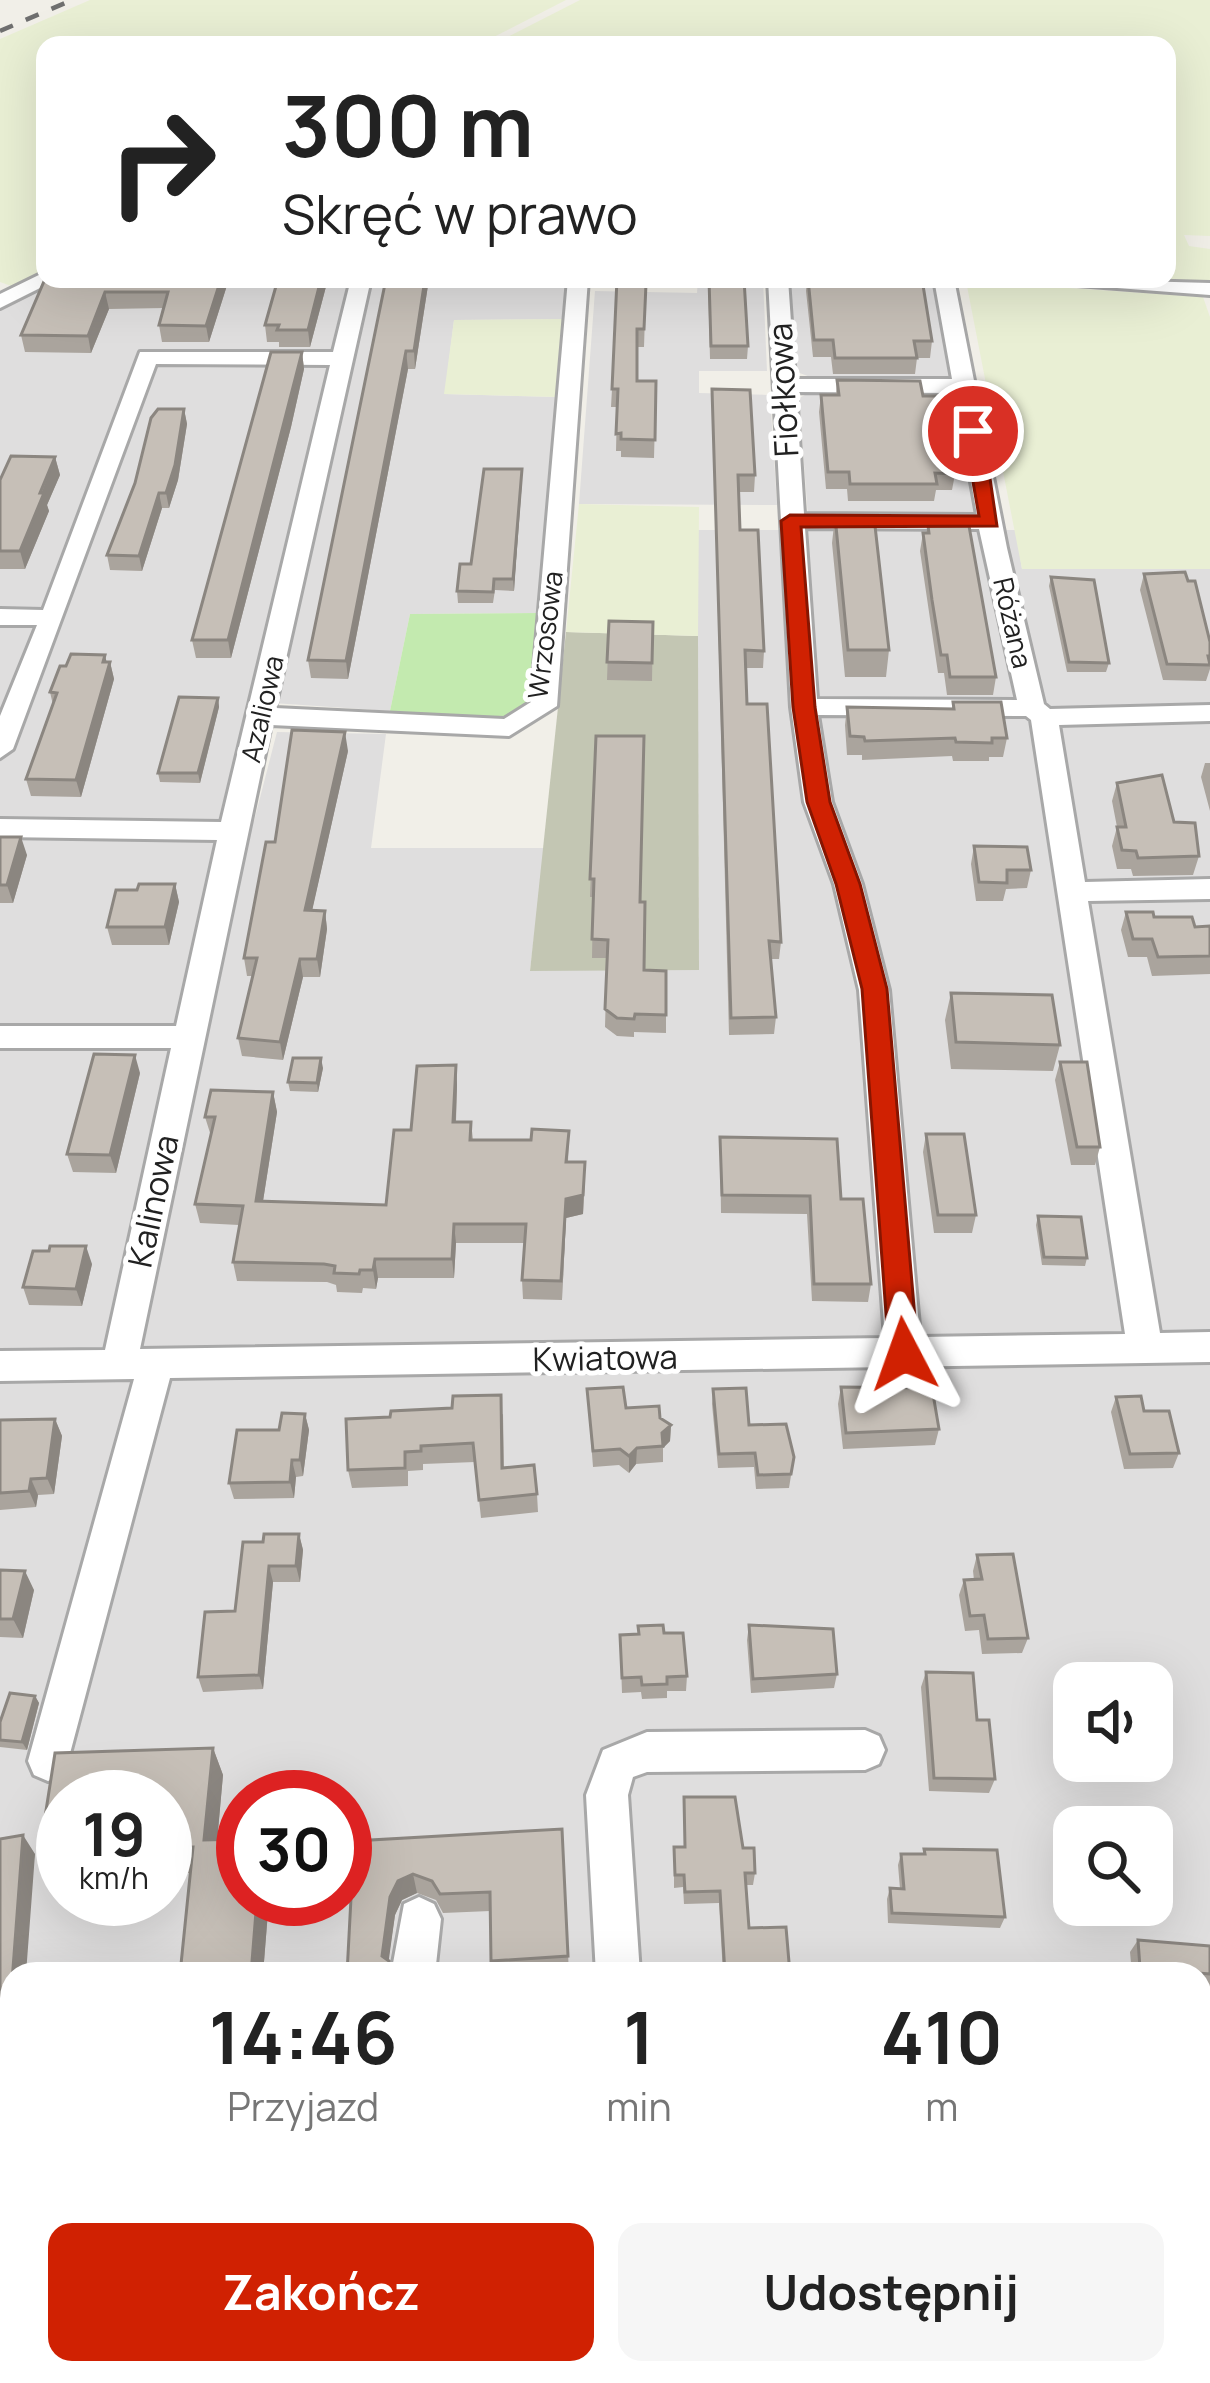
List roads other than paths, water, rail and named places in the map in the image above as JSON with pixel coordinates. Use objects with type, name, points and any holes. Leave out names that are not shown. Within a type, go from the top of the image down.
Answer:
[{"type":"street","points":[[0,302],[36,283]]},
{"type":"street","points":[[1176,286],[1210,289]]},
{"type":"street","name":"Azaliowa","points":[[233,831],[359,288]]},
{"type":"street","name":"Wrzosowa","points":[[261,716],[508,728],[544,706],[577,288]]},
{"type":"street","name":"Fiołkowa","points":[[778,288],[804,707],[818,802],[848,884],[874,989],[904,1354]]},
{"type":"street","name":"Różana","points":[[946,288],[990,522],[1038,712],[1145,1348]]},
{"type":"street","points":[[0,748],[148,357],[342,359]]},
{"type":"street","points":[[782,385],[964,386]]},
{"type":"street","points":[[790,521],[990,522]]},
{"type":"street","points":[[0,617],[53,618]]},
{"type":"street","points":[[804,707],[1210,713]]},
{"type":"street","points":[[0,828],[233,831]]},
{"type":"street","name":"Kalinowa","points":[[48,1761],[138,1365],[188,1037],[233,831]]},
{"type":"street","points":[[1070,892],[1210,889]]},
{"type":"street","points":[[0,1037],[188,1037]]},
{"type":"street","name":"Kwiatowa","points":[[0,1366],[1210,1347]]},
{"type":"street","points":[[617,1962],[607,1795],[617,1765],[647,1753],[865,1750]]},
{"type":"street","points":[[414,1962],[419,1919]]},
{"type":"railway","points":[[0,31],[72,0]]}]
